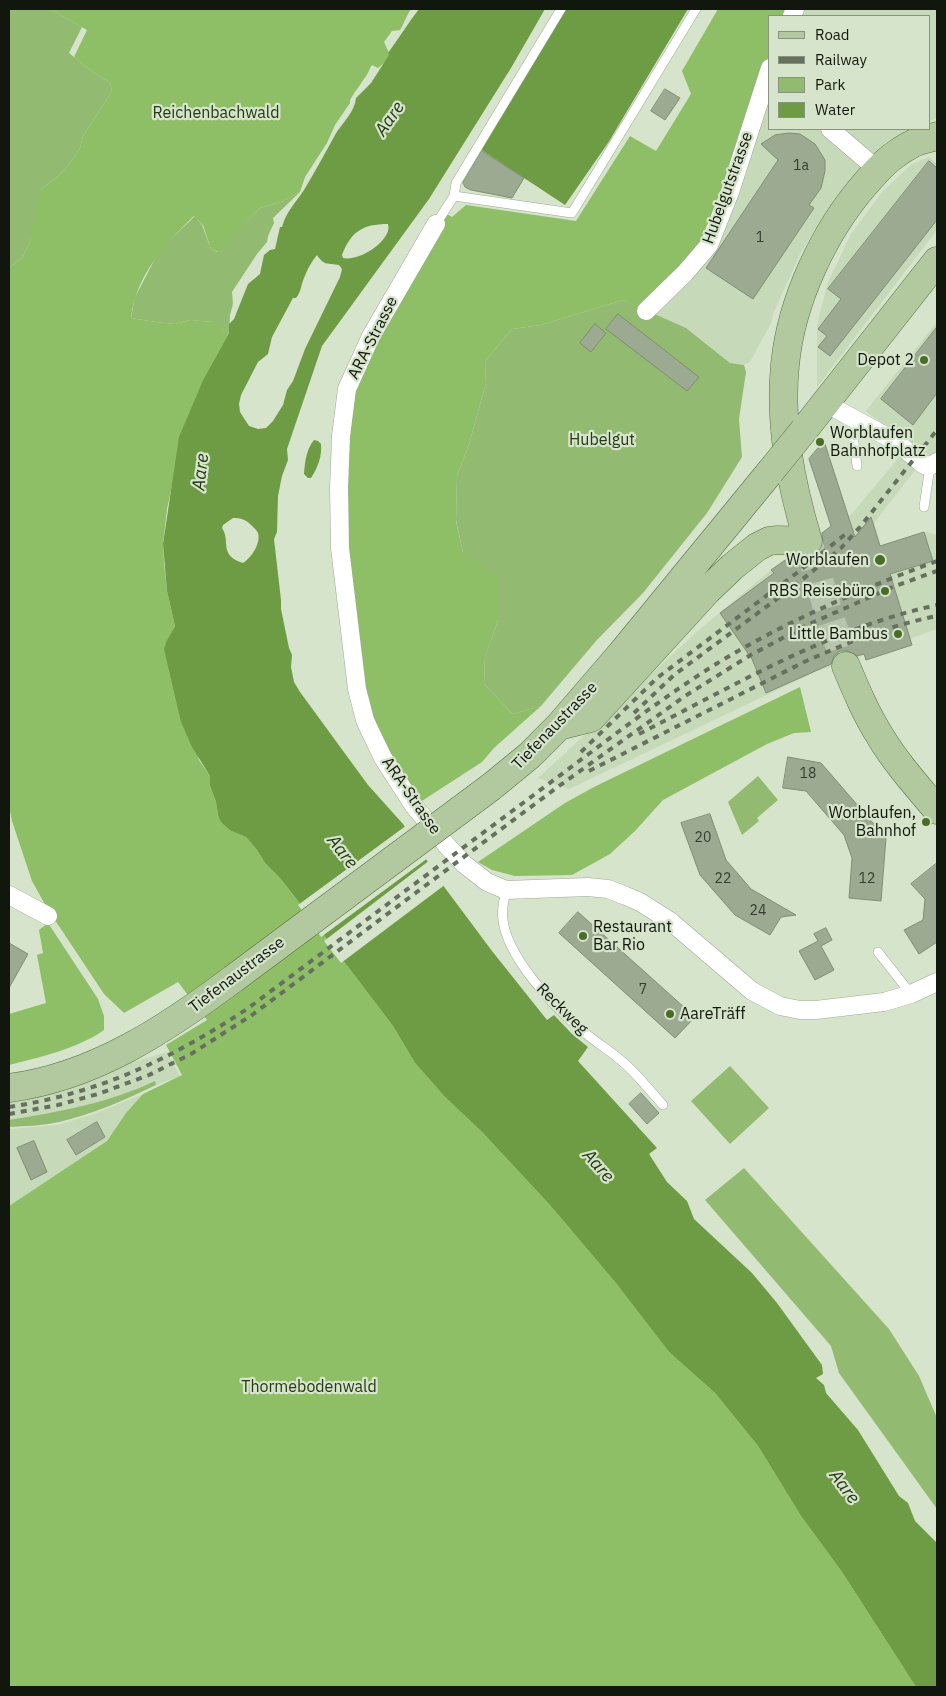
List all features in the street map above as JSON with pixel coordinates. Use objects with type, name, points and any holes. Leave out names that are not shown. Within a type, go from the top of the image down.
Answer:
[{"type":"main road","points":[[559,726],[590,718],[707,591],[732,567],[757,547],[769,541],[808,541],[788,459],[784,419],[785,364],[792,328],[802,295],[819,252],[831,230],[856,195],[894,155],[913,143],[935,139]]},
{"type":"main road","name":"Tiefenaustrasse","points":[[9,1088],[61,1076],[115,1055],[157,1032],[196,1006],[512,771],[530,755],[559,726],[621,654],[804,430],[937,260]]},
{"type":"main road","points":[[846,666],[880,736],[904,770],[937,810]]},
{"type":"street","name":"Hubelgutstrasse","points":[[646,310],[686,273],[709,245],[730,192],[768,76]]},
{"type":"street","points":[[831,130],[878,170]]},
{"type":"street","name":"ARA-Strasse","points":[[436,224],[371,336],[347,389],[341,436],[339,488],[342,562],[356,689],[365,720],[383,758],[414,806],[464,864],[487,882],[506,890],[588,888],[608,889],[626,896],[640,902],[670,921],[752,991],[780,1006],[800,1010],[816,1010],[884,1002],[911,994],[937,982]]},
{"type":"street","points":[[825,403],[895,441],[924,465],[934,464]]},
{"type":"street","points":[[9,895],[48,916]]},
{"type":"lane","points":[[436,224],[454,196],[456,183],[561,9]]},
{"type":"lane","points":[[454,196],[572,213],[696,9]]},
{"type":"lane","points":[[857,466],[854,435],[860,423]]},
{"type":"lane","points":[[924,507],[934,464]]},
{"type":"lane","name":"Reckweg","points":[[506,890],[502,908],[505,931],[511,946],[533,979],[578,1028],[626,1065],[663,1105]]},
{"type":"lane","points":[[878,952],[911,994]]},
{"type":"shaded area","points":[[795,9],[937,9],[937,118],[931,121],[931,15],[792,15]]},
{"type":"shaded area","points":[[768,72],[768,130],[912,130],[886,142],[823,217],[801,252],[773,314],[771,323],[750,362],[744,365],[730,363],[686,328],[646,311]]},
{"type":"shaded area","points":[[929,157],[937,164],[937,230],[817,387],[817,325],[828,282],[851,234],[882,192],[912,164]]},
{"type":"shaded area","points":[[937,322],[937,473],[925,457],[874,523],[881,546],[926,532],[937,535],[937,629],[815,672],[569,789],[538,778],[700,629],[771,570],[831,526],[835,534],[908,444],[866,411]]},
{"type":"shaded area","points":[[167,1052],[180,1076],[119,1099],[9,1124],[9,1100]]},
{"type":"shaded area","points":[[143,1094],[126,1113],[107,1141],[9,1206],[9,1129],[58,1125],[94,1114]]},
{"type":"green space","points":[[9,9],[50,9],[82,27],[69,53],[94,73],[110,82],[112,91],[83,136],[80,148],[65,170],[42,189],[30,241],[23,257],[9,268]]},
{"type":"green space","name":"Thormebodenwald","points":[[50,9],[411,9],[400,30],[392,31],[384,42],[390,55],[378,68],[371,66],[335,125],[327,143],[305,177],[300,192],[281,202],[260,208],[218,252],[211,249],[203,225],[194,216],[154,261],[145,274],[134,302],[131,318],[175,324],[190,320],[213,322],[229,333],[204,378],[174,476],[167,509],[163,544],[167,591],[175,626],[167,640],[199,760],[210,776],[210,786],[216,802],[218,815],[231,831],[246,837],[265,863],[280,878],[393,1026],[415,1063],[444,1096],[482,1132],[549,1204],[615,1282],[669,1352],[715,1393],[758,1446],[801,1516],[842,1572],[916,1687],[9,1687],[9,1206],[107,1141],[126,1113],[143,1094],[182,1075],[166,1045],[207,1020],[178,982],[124,1013],[104,994],[47,908],[32,881],[12,821],[9,805],[9,268],[23,257],[30,241],[35,206],[42,189],[65,170],[80,148],[83,136],[112,91],[110,82],[94,73],[74,57],[87,30]]},
{"type":"green space","points":[[718,9],[795,9],[792,15],[768,15],[768,74],[709,245],[646,311],[623,300],[541,325],[512,329],[485,361],[486,383],[469,444],[457,476],[456,521],[463,553],[498,577],[498,620],[485,657],[484,684],[513,714],[541,706],[494,748],[482,762],[414,806],[365,720],[342,569],[347,389],[443,212],[452,217],[466,205],[576,221],[630,136],[656,151],[691,94],[682,71]]},
{"type":"green space","points":[[300,192],[273,218],[274,223],[267,242],[232,292],[233,304],[229,333],[212,322],[190,320],[175,324],[131,318],[135,297],[156,257],[166,244],[195,216],[202,225],[211,249],[217,252],[260,208],[281,202]]},
{"type":"green space","name":"Hubelgut","points":[[623,300],[686,328],[730,363],[744,365],[746,372],[739,419],[742,457],[707,513],[643,593],[596,641],[541,706],[513,714],[484,684],[485,657],[498,620],[463,553],[456,520],[457,476],[469,444],[486,383],[485,361],[512,329],[541,325]]},
{"type":"green space","points":[[800,687],[811,732],[794,733],[767,744],[663,800],[635,831],[610,854],[572,875],[515,876],[492,870],[478,862],[565,803],[594,787]]},
{"type":"green space","points":[[758,776],[778,800],[757,818],[759,821],[742,835],[728,802]]},
{"type":"green space","points":[[48,923],[98,999],[104,1016],[104,1030],[70,1047],[9,1065],[9,1014],[46,1003],[37,955],[43,953],[39,930]]},
{"type":"green space","points":[[730,1066],[769,1108],[730,1144],[691,1101]]},
{"type":"green space","points":[[155,1081],[156,1085],[121,1101],[72,1119],[34,1126],[9,1127],[9,1120],[102,1101]]},
{"type":"green space","points":[[744,1168],[889,1329],[919,1376],[937,1418],[937,1509],[839,1373],[831,1346],[705,1200]]},
{"type":"water","name":"Aare","points":[[419,9],[545,9],[511,68],[429,199],[322,346],[287,449],[288,460],[278,496],[277,532],[274,539],[281,609],[292,655],[291,667],[294,682],[368,785],[403,824],[445,888],[492,951],[547,1020],[554,1015],[588,1047],[578,1061],[657,1148],[649,1154],[667,1182],[687,1201],[694,1219],[752,1273],[777,1303],[822,1365],[823,1374],[816,1378],[824,1385],[826,1393],[858,1430],[899,1496],[908,1503],[915,1521],[937,1543],[937,1687],[916,1687],[842,1572],[801,1516],[758,1446],[715,1393],[669,1352],[615,1282],[549,1204],[482,1132],[444,1096],[415,1063],[393,1026],[280,878],[265,863],[246,837],[231,831],[221,822],[210,786],[210,776],[192,747],[181,722],[164,649],[175,626],[167,591],[163,544],[179,437],[204,378],[229,333],[229,324],[234,319],[248,284],[260,274],[264,255],[270,250],[275,249],[280,227],[282,227],[335,135],[351,113],[356,98],[371,83],[389,55],[388,53]],"holes":[[[379,224],[388,224],[388,230],[380,243],[357,257],[343,258],[342,255],[349,240],[359,231]],[[317,255],[324,262],[339,265],[342,269],[340,277],[305,349],[293,381],[287,390],[283,405],[266,428],[258,429],[249,426],[240,412],[241,395],[258,362],[268,354],[272,337],[293,298],[298,296],[311,263]],[[233,518],[240,519],[248,522],[258,533],[259,537],[255,550],[243,563],[230,556],[226,547],[223,525]]]},
{"type":"water","points":[[565,9],[688,9],[608,143],[565,205],[480,149]]},
{"type":"water","points":[[314,440],[321,444],[321,453],[316,470],[311,478],[308,478],[304,474],[305,461]]},
{"type":"pier","points":[[407,825],[428,858],[321,937],[298,905]]},
{"type":"pier","points":[[430,860],[446,884],[341,963],[324,941]]},
{"type":"building","points":[[665,89],[680,98],[665,120],[651,111]]},
{"type":"building","points":[[800,134],[815,144],[825,160],[825,171],[821,188],[809,205],[814,208],[753,299],[706,268],[778,160],[761,144],[775,135]]},
{"type":"building","points":[[482,151],[524,178],[512,198],[471,190],[465,187],[463,183]]},
{"type":"building","points":[[929,161],[937,168],[937,220],[830,356],[818,347],[827,336],[818,329],[841,299],[828,289]]},
{"type":"building","points":[[618,314],[699,377],[687,391],[606,329]]},
{"type":"building","points":[[595,324],[606,333],[591,352],[580,343]]},
{"type":"building","name":"Depot 2","points":[[937,327],[937,393],[913,425],[881,399]]},
{"type":"building","points":[[824,441],[855,537],[871,517],[880,546],[924,532],[933,561],[890,574],[912,645],[866,660],[864,654],[857,656],[848,651],[840,651],[834,656],[831,664],[766,693],[752,659],[720,613],[774,573],[771,570],[791,556],[808,557],[815,555],[821,550],[823,544],[822,533],[831,526],[809,459]]},
{"type":"building","points":[[788,757],[821,763],[886,838],[881,901],[849,898],[852,858],[844,835],[806,791],[783,788]]},
{"type":"building","points":[[710,814],[726,860],[751,889],[796,915],[781,917],[770,935],[735,915],[700,875],[681,823]]},
{"type":"building","points":[[937,863],[937,942],[919,954],[904,930],[923,920],[925,899],[911,884]]},
{"type":"building","points":[[578,912],[695,1017],[675,1038],[559,933]]},
{"type":"building","points":[[826,928],[832,940],[821,946],[834,970],[815,980],[799,951],[818,941],[814,934]]},
{"type":"building","points":[[9,943],[28,954],[9,988]]},
{"type":"building","points":[[641,1093],[659,1113],[647,1124],[629,1104]]},
{"type":"building","points":[[97,1122],[105,1137],[76,1155],[67,1140]]},
{"type":"building","points":[[34,1141],[47,1172],[31,1180],[17,1148]]},
{"type":"tunnel","points":[[808,541],[846,666]]},
{"type":"railway","points":[[634,713],[674,675],[793,587],[841,548],[937,430]]},
{"type":"railway","points":[[581,752],[657,678],[847,533]]},
{"type":"railway","points":[[9,1107],[74,1093],[134,1072],[219,1027],[247,1009],[660,701],[702,673],[796,620],[880,583],[937,561]]},
{"type":"railway","points":[[9,1114],[58,1105],[98,1094],[149,1075],[191,1054],[252,1015],[559,786],[685,696],[749,656],[805,626],[895,586],[937,571]]},
{"type":"railway","points":[[639,734],[821,643],[898,615],[937,605]]},
{"type":"railway","points":[[589,771],[804,662],[869,635],[937,616]]},
{"type":"place","name":"Depot 2","points":[[924,360]]},
{"type":"place","name":"Worblaufen Bahnhofplatz","points":[[820,442]]},
{"type":"place","name":"Worblaufen","points":[[880,560]]},
{"type":"place","name":"RBS Reisebüro","points":[[885,591]]},
{"type":"place","name":"Little Bambus","points":[[898,634]]},
{"type":"place","name":"Worblaufen, Bahnhof","points":[[926,822]]},
{"type":"place","name":"Restaurant Bar Rio","points":[[583,936]]},
{"type":"place","name":"AareTräff","points":[[670,1014]]},
{"type":"park label","name":"Reichenbachwald","points":[[216,113]]}]
